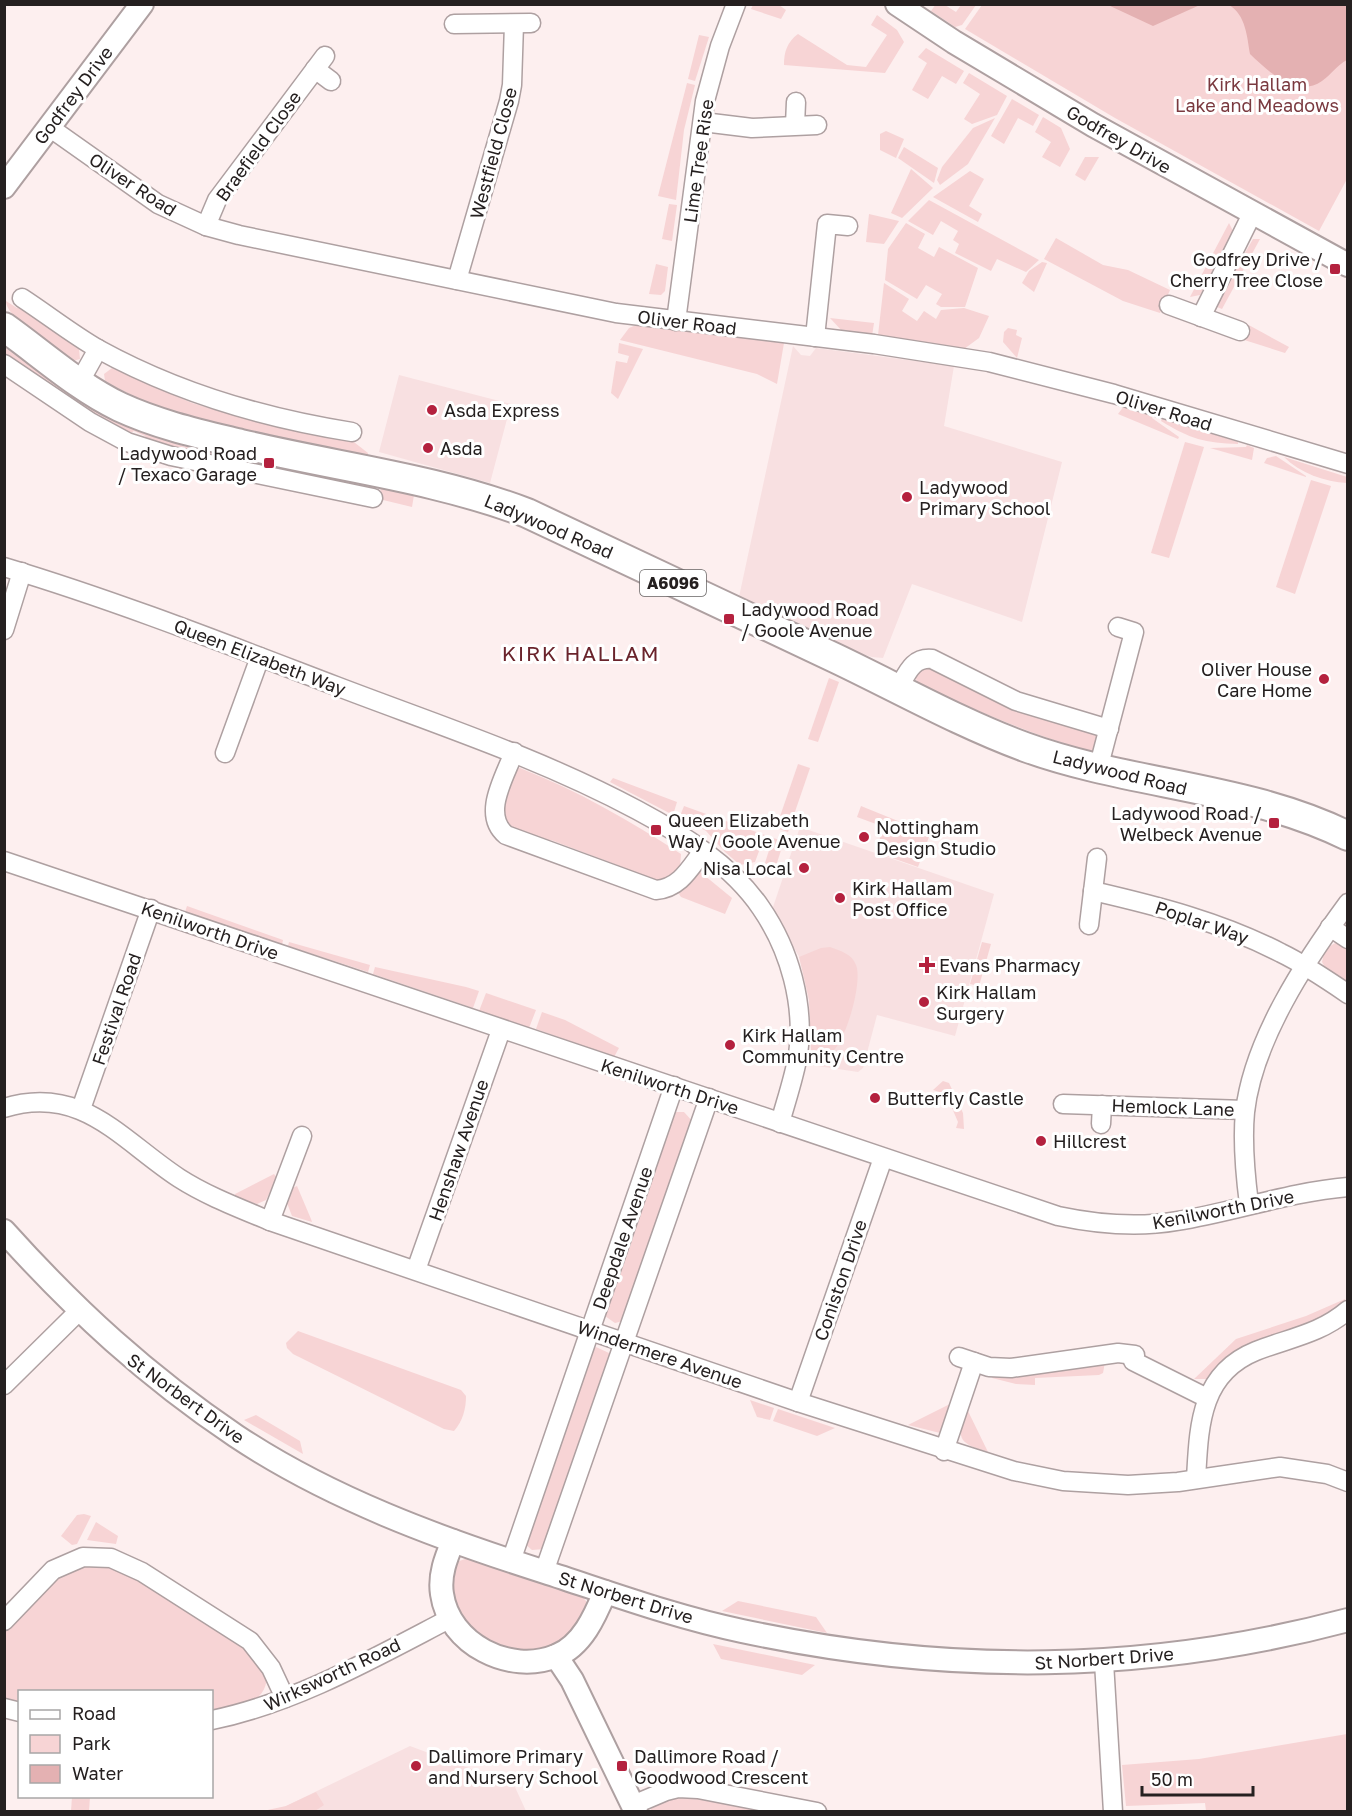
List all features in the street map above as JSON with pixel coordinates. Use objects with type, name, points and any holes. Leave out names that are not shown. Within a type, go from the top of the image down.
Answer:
[{"type":"main road","name":"Ladywood Road","points":[[4,327],[80,383],[119,406],[176,429],[456,489],[506,505],[1024,746],[1098,769],[1302,816],[1347,836]]},
{"type":"street","name":"Godfrey Drive","points":[[4,187],[142,4]]},
{"type":"street","name":"Lime Tree Rise","points":[[676,321],[703,122],[720,46],[736,4]]},
{"type":"street","name":"Godfrey Drive","points":[[897,4],[954,42],[1093,125],[1347,265]]},
{"type":"street","name":"Westfield Close","points":[[454,24],[523,23],[509,101],[457,280]]},
{"type":"street","name":"Braefield Close","points":[[206,226],[217,200],[320,62],[332,81]]},
{"type":"street","points":[[795,125],[796,102]]},
{"type":"street","points":[[703,122],[752,128],[817,125]]},
{"type":"street","name":"Oliver Road","points":[[50,127],[141,194],[178,215],[206,226],[263,240],[616,313],[815,337],[989,362],[1114,394],[1347,464]]},
{"type":"street","points":[[1201,317],[1252,214]]},
{"type":"street","points":[[815,337],[827,224],[848,226]]},
{"type":"street","points":[[34,301],[98,349],[195,394],[291,422],[342,425]]},
{"type":"street","points":[[1169,304],[1240,331]]},
{"type":"street","points":[[80,383],[98,349]]},
{"type":"street","points":[[4,364],[90,422],[134,446],[363,500]]},
{"type":"street","name":"Queen Elizabeth Way","points":[[4,567],[260,657],[514,752],[596,788],[703,850],[735,878],[761,907],[780,942],[794,982],[799,1033],[798,1056],[780,1123]]},
{"type":"street","points":[[4,630],[22,572]]},
{"type":"street","points":[[1098,769],[1134,632],[1118,627]]},
{"type":"street","points":[[225,753],[260,657]]},
{"type":"street","points":[[898,689],[912,665],[924,658],[932,659],[1016,701],[1109,729]]},
{"type":"street","points":[[514,752],[494,811],[496,825],[506,835],[656,890],[668,889],[678,883],[703,850]]},
{"type":"street","points":[[1089,924],[1097,858]]},
{"type":"street","name":"Kenilworth Drive","points":[[4,861],[1024,1206],[1080,1220],[1138,1225],[1175,1222],[1249,1204],[1318,1190],[1347,1187]]},
{"type":"street","name":"Poplar Way","points":[[1093,891],[1200,918],[1251,939],[1306,967],[1347,994]]},
{"type":"street","points":[[1249,1204],[1244,1159],[1245,1110],[1263,1048],[1306,967],[1347,903]]},
{"type":"street","name":"Festival Road","points":[[81,1109],[151,909]]},
{"type":"street","points":[[1330,927],[1347,939]]},
{"type":"street","name":"Henshaw Avenue","points":[[416,1270],[501,1030]]},
{"type":"street","name":"Deepdale Avenue","points":[[511,1561],[674,1086]]},
{"type":"street","name":"Deepdale Avenue","points":[[544,1572],[709,1098]]},
{"type":"street","name":"Windermere Avenue","points":[[4,1108],[48,1102],[81,1109],[113,1126],[179,1178],[220,1200],[270,1221],[798,1402],[944,1451],[1014,1471],[1063,1481],[1128,1485],[1196,1479],[1280,1467],[1327,1474],[1347,1482]]},
{"type":"street","name":"Hemlock Lane","points":[[1063,1104],[1245,1110]]},
{"type":"street","name":"Hemlock Lane","points":[[1101,1124],[1102,1105]]},
{"type":"street","points":[[270,1221],[302,1136]]},
{"type":"street","name":"Coniston Drive","points":[[798,1402],[883,1158]]},
{"type":"street","name":"St Norbert Drive","points":[[4,1231],[132,1360],[237,1437],[299,1474],[453,1541],[605,1592],[739,1631],[879,1655],[1014,1664],[1104,1662],[1280,1638],[1347,1620]]},
{"type":"street","points":[[4,1385],[80,1310]]},
{"type":"street","points":[[1196,1479],[1198,1430],[1207,1398],[1227,1371],[1241,1359],[1256,1351],[1315,1332],[1347,1310]]},
{"type":"street","points":[[944,1451],[966,1360],[989,1367],[1027,1366],[1118,1353],[1207,1398]]},
{"type":"street","points":[[453,1541],[441,1576],[443,1602],[449,1619],[468,1640],[488,1654],[527,1661],[556,1656],[584,1633],[605,1592]]},
{"type":"street","points":[[4,1621],[53,1570],[83,1557],[111,1558],[142,1572],[250,1641],[272,1668],[285,1698]]},
{"type":"street","name":"Wirksworth Road","points":[[213,1720],[245,1713],[285,1698],[449,1619]]},
{"type":"street","points":[[556,1656],[572,1680],[635,1808],[678,1788],[698,1789],[817,1812]]},
{"type":"street","points":[[1104,1662],[1113,1812]]},
{"type":"shaded area","name":"Ladywood Primary School","points":[[793,346],[801,355],[810,356],[816,348],[954,366],[944,426],[1062,462],[1022,622],[912,584],[883,658],[852,651],[739,597]]},
{"type":"shaded area","points":[[399,375],[511,404],[490,483],[379,452]]},
{"type":"shaded area","points":[[800,827],[994,894],[955,1036],[877,1015],[863,1068],[858,1072],[811,1065],[811,1013],[801,960],[772,910]]},
{"type":"shaded area","name":"Dallimore Primary and Nursery School","points":[[410,1746],[514,1785],[526,1811],[284,1812],[286,1806]]},
{"type":"green space","points":[[936,4],[945,5],[956,12],[961,5],[976,5],[962,25],[955,27],[931,11]]},
{"type":"green space","points":[[753,5],[779,5],[786,10],[781,19],[751,9]]},
{"type":"green space","name":"Kirk Hallam Lake and Meadows","points":[[982,5],[1347,5],[1347,179],[1319,231],[1115,118],[965,29]]},
{"type":"green space","points":[[877,15],[897,30],[904,42],[885,73],[784,65],[787,48],[798,34],[847,65],[866,67],[887,35],[871,25]]},
{"type":"green space","points":[[699,35],[709,37],[695,81],[688,79]]},
{"type":"green space","points":[[926,48],[964,71],[956,84],[942,76],[928,99],[912,90],[927,63],[918,57]]},
{"type":"green space","points":[[969,73],[1007,96],[997,115],[972,124],[964,119],[980,94],[963,83]]},
{"type":"green space","points":[[687,83],[695,85],[684,130],[676,200],[658,196]]},
{"type":"green space","points":[[1012,99],[1039,115],[1033,126],[1018,118],[1004,144],[991,136]]},
{"type":"green space","points":[[1043,117],[1061,128],[1070,149],[1060,167],[1042,157],[1051,142],[1035,132]]},
{"type":"green space","points":[[995,118],[968,164],[940,185],[937,180],[942,167],[973,128]]},
{"type":"green space","points":[[886,131],[904,139],[896,158],[880,150],[880,134]]},
{"type":"green space","points":[[904,147],[938,168],[934,183],[898,158]]},
{"type":"green space","points":[[1085,157],[1099,157],[1085,181],[1075,175]]},
{"type":"green space","points":[[911,169],[933,188],[902,218],[891,213]]},
{"type":"green space","points":[[970,171],[984,179],[969,206],[982,214],[978,222],[933,197]]},
{"type":"green space","points":[[929,200],[1039,260],[1026,272],[997,259],[991,271],[955,253],[959,244],[953,240],[958,231],[941,221],[933,235],[908,221]]},
{"type":"green space","points":[[669,204],[677,205],[672,241],[662,239]]},
{"type":"green space","points":[[869,214],[899,221],[884,244],[866,242]]},
{"type":"green space","points":[[906,223],[925,234],[918,248],[934,257],[939,247],[978,268],[965,307],[941,307],[936,304],[942,294],[926,285],[917,299],[885,280],[888,249]]},
{"type":"green space","points":[[1229,223],[1233,231],[1200,295],[1190,297]]},
{"type":"green space","points":[[1056,238],[1103,265],[1128,270],[1170,290],[1160,313],[1123,301],[1044,259]]},
{"type":"green space","points":[[1253,239],[1260,239],[1222,309],[1217,307],[1216,303]]},
{"type":"green space","points":[[1042,262],[1047,263],[1034,292],[1022,283],[1029,271]]},
{"type":"green space","points":[[656,264],[668,267],[665,291],[661,295],[649,294]]},
{"type":"green space","points":[[884,283],[909,299],[902,311],[917,321],[924,311],[936,319],[941,310],[964,308],[989,316],[979,338],[964,349],[878,335]]},
{"type":"green space","points":[[6,301],[17,308],[19,306],[79,349],[80,359],[73,361],[34,334],[14,316]]},
{"type":"green space","points":[[830,318],[874,323],[872,336],[843,332]]},
{"type":"green space","points":[[1245,323],[1289,347],[1285,353],[1238,338]]},
{"type":"green space","points":[[636,325],[784,343],[777,384],[757,374],[620,340],[629,328]]},
{"type":"green space","points":[[1008,328],[1017,330],[1016,335],[1022,338],[1017,358],[1003,342],[1004,332]]},
{"type":"green space","points":[[619,343],[643,349],[618,399],[611,393],[616,361],[627,363],[629,356],[618,353]]},
{"type":"green space","points":[[4,347],[87,401],[131,425],[177,444],[262,463],[262,466],[376,485],[375,492],[147,441],[145,436],[134,431],[129,434],[117,430],[5,358]]},
{"type":"green space","points":[[112,368],[192,403],[249,420],[350,439],[368,453],[368,456],[266,437],[166,410],[105,381],[104,374]]},
{"type":"green space","points":[[1124,406],[1153,415],[1152,418],[1179,437],[1178,439],[1118,414]]},
{"type":"green space","points":[[1162,418],[1238,442],[1238,444],[1216,443],[1189,436],[1161,421]]},
{"type":"green space","points":[[1185,442],[1204,447],[1169,558],[1151,553]]},
{"type":"green space","points":[[1247,445],[1254,448],[1252,460],[1210,448],[1246,447]]},
{"type":"green space","points":[[1276,456],[1306,477],[1264,463],[1267,458]]},
{"type":"green space","points":[[1284,457],[1347,477],[1347,483],[1313,476]]},
{"type":"green space","points":[[1311,480],[1331,486],[1295,594],[1276,587]]},
{"type":"green space","points":[[381,487],[414,495],[412,507],[379,499]]},
{"type":"green space","points":[[928,666],[1028,712],[1093,731],[1097,735],[1095,750],[1091,752],[1024,729],[917,683],[915,674]]},
{"type":"green space","points":[[829,678],[839,682],[818,742],[808,739]]},
{"type":"green space","points":[[798,764],[810,768],[788,832],[776,828]]},
{"type":"green space","points":[[520,768],[583,796],[662,841],[681,854],[680,868],[662,884],[625,873],[617,865],[551,840],[540,842],[506,827],[499,803],[513,770]]},
{"type":"green space","points":[[613,778],[677,802],[673,815],[610,782]]},
{"type":"green space","points":[[684,806],[765,835],[755,862],[740,865],[706,831],[680,816]]},
{"type":"green space","points":[[861,806],[930,834],[918,867],[875,852],[884,827],[857,817]]},
{"type":"green space","points":[[773,838],[784,841],[774,872],[763,869]]},
{"type":"green space","points":[[699,871],[732,898],[725,914],[681,897],[679,894],[689,878]]},
{"type":"green space","points":[[187,906],[283,940],[282,945],[185,912]]},
{"type":"green space","points":[[289,942],[370,965],[368,972],[288,946]]},
{"type":"green space","points":[[982,942],[991,944],[979,986],[970,984]]},
{"type":"green space","points":[[1337,942],[1347,944],[1347,985],[1327,971],[1322,962],[1325,949]]},
{"type":"green space","points":[[830,947],[846,953],[856,965],[858,973],[855,997],[847,1025],[837,1047],[831,1053],[811,1052],[809,999],[799,957],[821,948]]},
{"type":"green space","points":[[375,967],[479,991],[473,1008],[373,974]]},
{"type":"green space","points":[[486,993],[536,1010],[529,1028],[479,1011]]},
{"type":"green space","points":[[542,1012],[565,1020],[619,1048],[614,1057],[536,1029]]},
{"type":"green space","points":[[943,1081],[949,1083],[963,1113],[964,1129],[956,1128],[958,1122],[946,1094],[933,1090]]},
{"type":"green space","points":[[684,1112],[693,1122],[627,1320],[615,1323],[605,1316],[671,1115]]},
{"type":"green space","points":[[274,1174],[277,1178],[266,1200],[257,1204],[235,1197],[235,1194]]},
{"type":"green space","points":[[297,1186],[312,1222],[292,1216],[287,1203],[290,1189]]},
{"type":"green space","points":[[1345,1299],[1347,1303],[1211,1379],[1194,1379],[1236,1339],[1306,1316]]},
{"type":"green space","points":[[298,1331],[461,1390],[466,1396],[466,1401],[460,1423],[454,1431],[444,1429],[293,1354],[287,1348],[286,1343]]},
{"type":"green space","points":[[596,1347],[609,1353],[611,1361],[544,1549],[532,1550],[525,1544],[589,1353]]},
{"type":"green space","points":[[1105,1362],[1103,1373],[1099,1375],[1035,1378],[1035,1385],[1016,1384],[992,1378],[994,1372]]},
{"type":"green space","points":[[750,1400],[774,1408],[770,1420],[757,1417]]},
{"type":"green space","points":[[950,1404],[940,1433],[908,1425]]},
{"type":"green space","points":[[966,1407],[988,1452],[970,1445],[962,1437],[961,1425]]},
{"type":"green space","points":[[778,1409],[835,1428],[817,1436],[773,1421]]},
{"type":"green space","points":[[256,1415],[300,1441],[303,1454],[244,1420]]},
{"type":"green space","points":[[77,1515],[91,1516],[77,1544],[72,1545],[61,1536]]},
{"type":"green space","points":[[96,1522],[118,1536],[116,1544],[87,1540]]},
{"type":"green space","points":[[473,1556],[581,1595],[586,1601],[587,1612],[571,1638],[527,1655],[476,1640],[449,1599],[454,1563]]},
{"type":"green space","points":[[110,1562],[239,1637],[267,1673],[266,1684],[262,1692],[249,1703],[213,1713],[213,1690],[18,1690],[18,1704],[5,1700],[5,1629],[26,1606],[70,1567]]},
{"type":"green space","points":[[738,1601],[816,1617],[827,1633],[722,1611]]},
{"type":"green space","points":[[713,1644],[815,1665],[802,1675],[721,1659]]},
{"type":"green space","points":[[1347,1734],[1347,1811],[1206,1811],[1205,1803],[1126,1806],[1122,1765],[1199,1759]]},
{"type":"green space","points":[[316,1792],[324,1805],[315,1811],[263,1811],[286,1806]]},
{"type":"green space","points":[[680,1793],[789,1811],[650,1812],[654,1802]]},
{"type":"green space","points":[[72,1798],[90,1798],[89,1811],[71,1811]]},
{"type":"water","points":[[1108,5],[1200,5],[1153,26]]},
{"type":"water","points":[[1229,5],[1347,5],[1347,60],[1322,81],[1312,86],[1302,87],[1283,81],[1250,54],[1242,20],[1235,9]]},
{"type":"place","name":"Godfrey Drive / Cherry Tree Close","points":[[1335,269]]},
{"type":"place","name":"Asda Express","points":[[432,410]]},
{"type":"place","name":"Asda","points":[[428,448]]},
{"type":"place","name":"Ladywood Road / Texaco Garage","points":[[269,463]]},
{"type":"place","name":"Ladywood Primary School","points":[[907,497]]},
{"type":"place","name":"Ladywood Road / Goole Avenue","points":[[729,619]]},
{"type":"place","name":"Oliver House Care Home","points":[[1324,679]]},
{"type":"place","name":"Ladywood Road / Welbeck Avenue","points":[[1274,823]]},
{"type":"place","name":"Queen Elizabeth Way / Goole Avenue","points":[[656,830]]},
{"type":"place","name":"Nottingham Design Studio","points":[[864,837]]},
{"type":"place","name":"Nisa Local","points":[[804,868]]},
{"type":"place","name":"Kirk Hallam Post Office","points":[[840,898]]},
{"type":"place","name":"Evans Pharmacy","points":[[927,965]]},
{"type":"place","name":"Kirk Hallam Surgery","points":[[924,1002]]},
{"type":"place","name":"Kirk Hallam Community Centre","points":[[730,1045]]},
{"type":"place","name":"Butterfly Castle","points":[[875,1098]]},
{"type":"place","name":"Hillcrest","points":[[1041,1141]]},
{"type":"place","name":"Dallimore Primary and Nursery School","points":[[416,1766]]},
{"type":"place","name":"Dallimore Road / Goodwood Crescent","points":[[622,1766]]},
{"type":"district","name":"KIRK HALLAM","points":[[581,653]]}]
